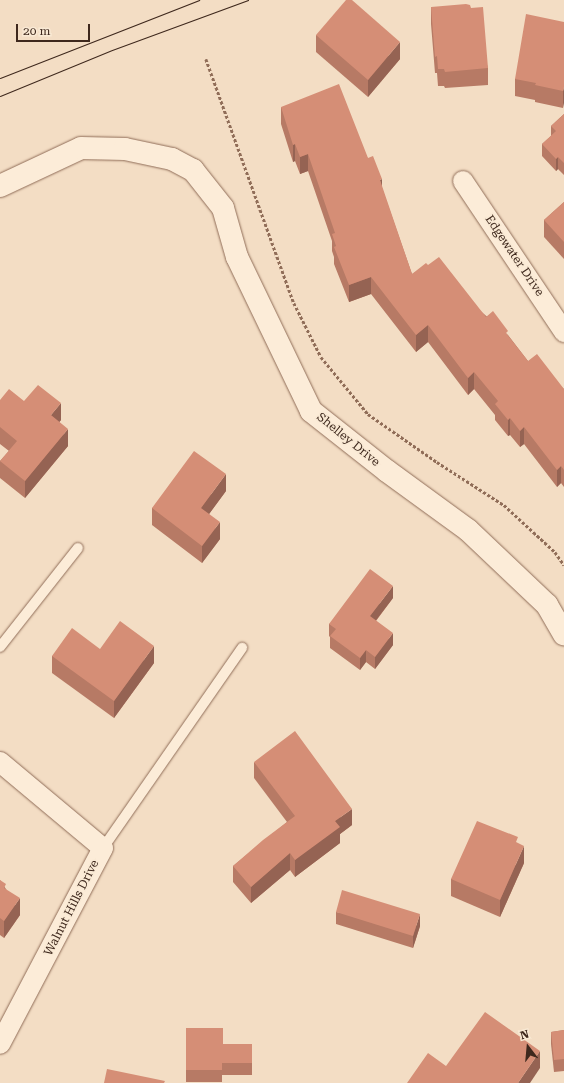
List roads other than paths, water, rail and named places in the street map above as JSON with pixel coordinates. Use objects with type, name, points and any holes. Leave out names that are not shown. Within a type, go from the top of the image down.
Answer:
[{"type":"street","name":"Shelley Drive","points":[[0,186],[81,148],[125,149],[172,159],[193,170],[223,208],[237,257],[311,410],[386,471],[468,530],[547,605],[564,634]]},
{"type":"street","name":"Edgewater Drive","points":[[463,181],[564,332]]},
{"type":"street","name":"Walnut Hills Drive","points":[[0,762],[103,848],[0,1044]]},
{"type":"lane","points":[[0,647],[78,548]]},
{"type":"lane","points":[[103,848],[242,648]]},
{"type":"tram line","points":[[0,78],[199,0]]},
{"type":"tram line","points":[[0,96],[112,50],[248,0]]}]
